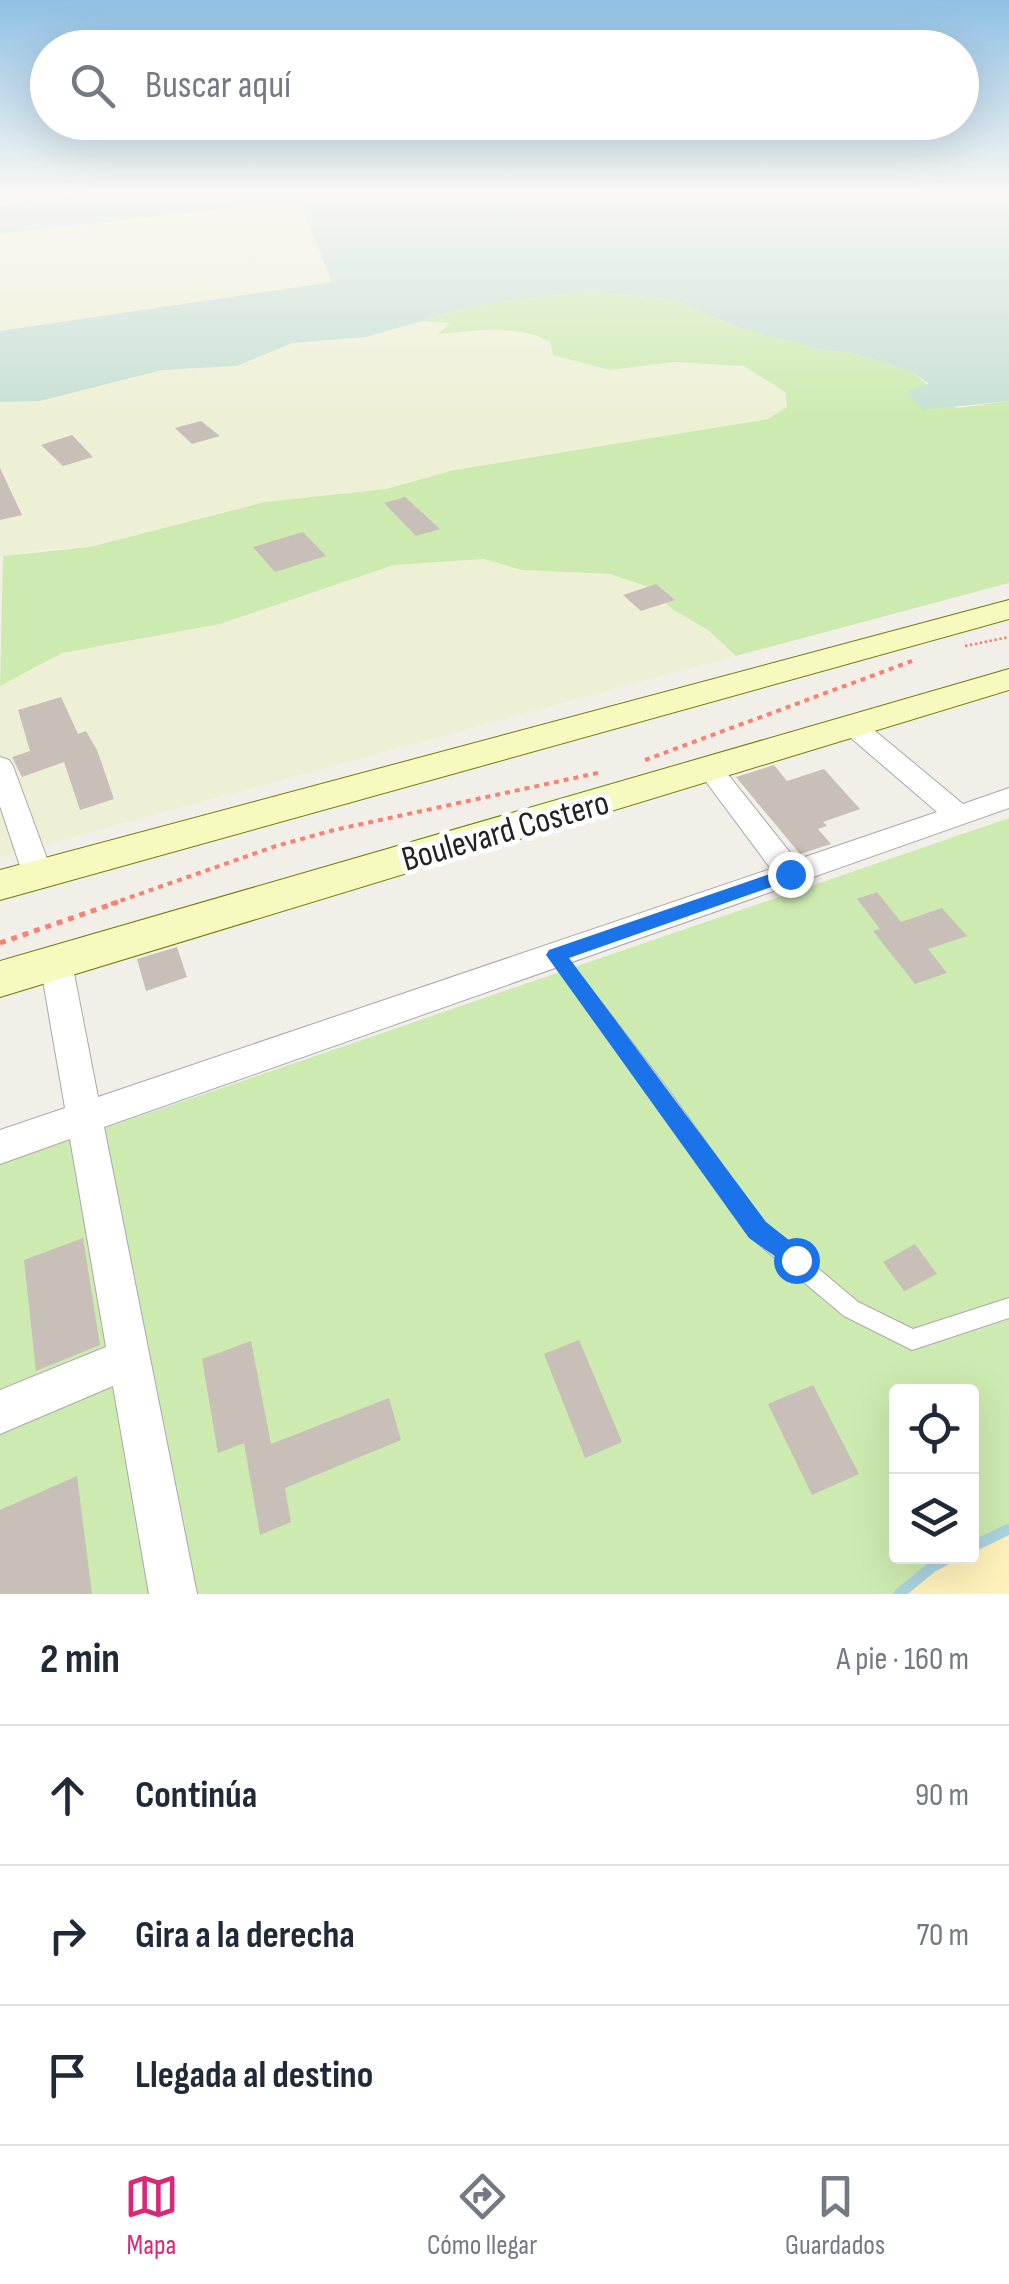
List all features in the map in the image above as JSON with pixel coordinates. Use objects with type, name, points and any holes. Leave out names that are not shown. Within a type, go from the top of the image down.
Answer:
[{"type":"main road","points":[[0,885],[1009,609]]},
{"type":"main road","name":"Boulevard Costero","points":[[0,979],[1009,679]]},
{"type":"street","points":[[852,726],[958,815]]},
{"type":"street","points":[[0,766],[38,874]]},
{"type":"street","points":[[710,770],[790,874]]},
{"type":"street","points":[[0,1147],[1009,798]]},
{"type":"street","points":[[56,962],[172,1594]]},
{"type":"street","points":[[0,1412],[128,1359]]},
{"type":"lane","points":[[556,955],[758,1230],[850,1310],[912,1340],[1009,1308]]},
{"type":"path","points":[[953,648],[1009,637]]},
{"type":"path","points":[[644,760],[921,658]]},
{"type":"path","points":[[0,942],[334,830],[609,770]]},
{"type":"green space","points":[[0,268],[327,268],[332,282],[0,331]]},
{"type":"green space","points":[[327,268],[1009,268],[1009,401],[922,410],[906,392],[929,384],[911,371],[734,326],[675,300],[589,291],[477,305],[366,337],[292,343],[237,366],[162,370],[40,401],[0,402],[0,331],[332,282]]},
{"type":"green space","points":[[589,291],[675,300],[734,326],[911,371],[956,408],[1009,401],[1009,583],[736,656],[649,587],[610,574],[522,570],[484,559],[394,565],[220,624],[62,653],[0,686],[3,556],[90,547],[265,502],[386,489],[454,470],[768,419],[787,407],[785,392],[744,366],[675,362],[609,370],[553,355],[550,342],[523,332],[438,334],[450,323],[422,321],[477,305]]},
{"type":"green space","points":[[422,321],[452,323],[440,334],[500,329],[532,332],[550,342],[554,355],[609,370],[675,362],[744,366],[785,393],[788,407],[768,419],[454,470],[386,489],[265,502],[90,547],[46,549],[0,558],[0,402],[40,401],[162,370],[237,366],[292,343],[366,337]]},
{"type":"green space","points":[[484,559],[522,570],[610,574],[649,587],[736,656],[0,857],[0,686],[62,653],[220,624],[394,565]]},
{"type":"green space","points":[[1009,818],[1009,1529],[979,1544],[979,1384],[889,1384],[889,1564],[938,1564],[899,1594],[0,1594],[0,1164]]},
{"type":"sand","points":[[1009,1529],[1009,1594],[899,1594],[940,1564],[979,1564],[979,1544]]},
{"type":"building","points":[[201,421],[220,436],[192,444],[175,428]]},
{"type":"building","points":[[72,435],[93,457],[63,466],[41,445]]},
{"type":"building","points":[[0,468],[22,515],[0,520]]},
{"type":"building","points":[[405,497],[440,529],[416,536],[384,503]]},
{"type":"building","points":[[303,532],[326,556],[275,572],[253,547]]},
{"type":"building","points":[[656,584],[675,600],[641,611],[623,595]]},
{"type":"building","points":[[61,697],[78,734],[86,731],[97,750],[114,799],[80,810],[64,762],[22,777],[12,757],[30,751],[18,710]]},
{"type":"building","points":[[774,765],[787,781],[824,769],[860,809],[823,822],[827,826],[818,829],[831,844],[800,854],[736,777]]},
{"type":"building","points":[[877,892],[901,922],[942,908],[967,936],[928,949],[947,973],[915,984],[873,931],[880,929],[857,899]]},
{"type":"building","points":[[177,947],[187,977],[146,991],[137,959]]},
{"type":"building","points":[[83,1238],[100,1345],[36,1371],[24,1260]]},
{"type":"building","points":[[915,1244],[937,1274],[904,1291],[883,1262]]},
{"type":"building","points":[[579,1340],[622,1442],[585,1458],[544,1354]]},
{"type":"building","points":[[251,1341],[271,1444],[389,1398],[401,1440],[285,1488],[291,1522],[260,1535],[244,1443],[218,1453],[202,1359]]},
{"type":"building","points":[[813,1385],[859,1474],[812,1495],[768,1404]]},
{"type":"building","points":[[77,1476],[92,1594],[0,1594],[0,1510]]},
{"type":"waterway","points":[[979,1544],[1009,1529]]},
{"type":"waterway","points":[[899,1594],[938,1564]]},
{"type":"route","points":[[790,874],[556,955],[758,1230],[796,1260]]}]
